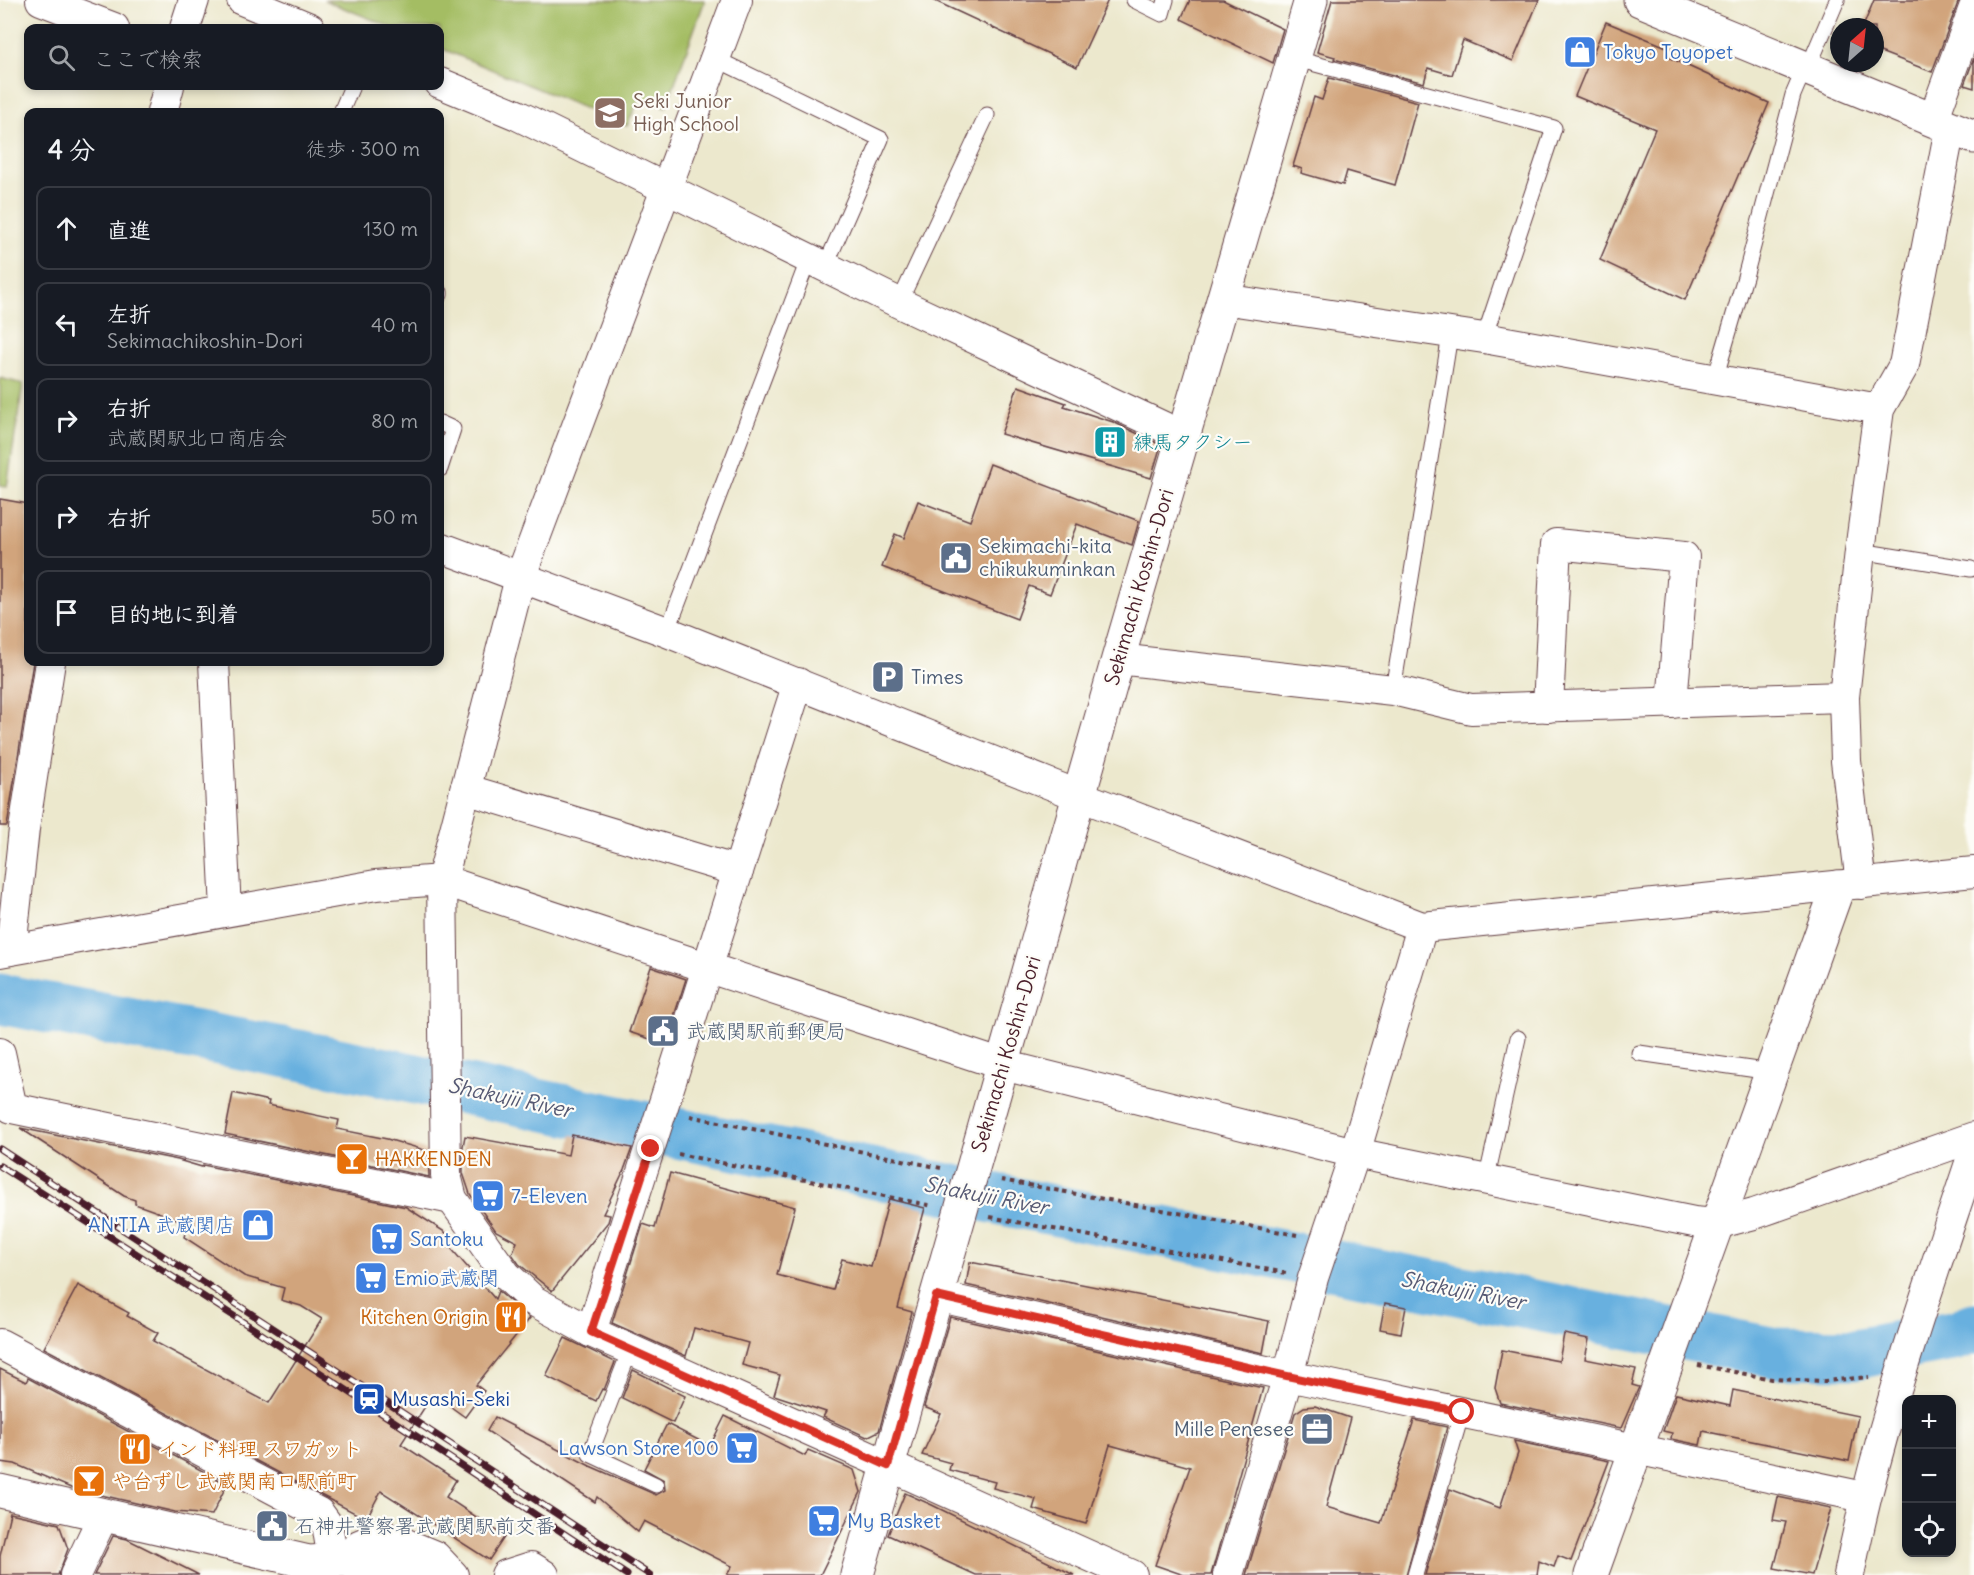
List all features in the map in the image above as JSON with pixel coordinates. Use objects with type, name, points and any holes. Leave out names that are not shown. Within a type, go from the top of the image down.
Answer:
[{"type":"street","points":[[41,0],[104,24]]},
{"type":"street","points":[[186,24],[194,0]]},
{"type":"street","points":[[242,0],[300,24]]},
{"type":"street","points":[[737,0],[664,189],[520,578],[442,880],[446,1175],[452,1199],[506,1275],[534,1301],[630,1350],[1132,1575]]},
{"type":"street","name":"Sekimachi Koshin-Dori","points":[[857,1575],[1118,659],[1311,0]]},
{"type":"street","points":[[1640,0],[1953,128]]},
{"type":"street","points":[[1591,1575],[1770,1072],[1849,886],[1844,697],[1879,409],[1904,364],[1953,128],[1974,8]]},
{"type":"street","points":[[444,85],[517,115],[899,303],[1183,436]]},
{"type":"street","points":[[163,108],[168,90]]},
{"type":"street","points":[[1223,298],[1450,335],[1484,338],[1879,409]]},
{"type":"street","points":[[1548,707],[1556,544],[1684,557],[1672,703]]},
{"type":"street","points":[[444,549],[667,632],[1080,796],[1422,927],[1974,872]]},
{"type":"street","points":[[1118,659],[1393,690],[1471,709],[1844,697]]},
{"type":"street","points":[[50,666],[5,951],[376,885],[442,880],[1003,1065],[1355,1153],[1486,1181],[1716,1224],[1754,1214],[1974,1137]]},
{"type":"street","points":[[213,666],[226,911]]},
{"type":"street","points":[[591,1332],[798,683]]},
{"type":"street","points":[[465,789],[738,871]]},
{"type":"street","points":[[1228,1575],[1287,1376],[1313,1278],[1355,1153],[1422,927]]},
{"type":"street","points":[[0,1053],[12,1108],[452,1199]]},
{"type":"street","points":[[1849,1575],[1864,1497],[1915,1329],[1974,1151]]},
{"type":"street","points":[[936,1296],[1287,1376],[1864,1497]]},
{"type":"street","points":[[0,1344],[319,1513],[327,1524],[339,1560]]},
{"type":"street","points":[[0,1491],[309,1562],[339,1560],[419,1575]]},
{"type":"street","points":[[75,1575],[103,1516]]},
{"type":"street","points":[[339,1560],[359,1545],[378,1537],[392,1538],[435,1556],[453,1575]]},
{"type":"street","points":[[506,1575],[531,1567],[544,1575]]},
{"type":"lane","points":[[1134,0],[1162,14],[1166,0]]},
{"type":"lane","points":[[1715,379],[1745,277],[1793,95],[1834,2]]},
{"type":"lane","points":[[667,632],[817,263],[881,139],[714,58]]},
{"type":"lane","points":[[1293,58],[1554,128],[1484,338]]},
{"type":"lane","points":[[343,108],[350,90]]},
{"type":"lane","points":[[899,303],[987,115]]},
{"type":"lane","points":[[1393,690],[1450,335]]},
{"type":"lane","points":[[444,425],[453,429],[444,457]]},
{"type":"lane","points":[[1860,551],[1971,569]]},
{"type":"lane","points":[[1486,1181],[1518,1038]]},
{"type":"lane","points":[[1639,1053],[1770,1072]]},
{"type":"lane","points":[[630,1350],[590,1454],[656,1485]]},
{"type":"lane","points":[[1415,1575],[1462,1412]]},
{"type":"path","points":[[1668,1359],[1772,1380],[1825,1381],[1904,1370]]},
{"type":"green space","name":"Seki Junior High School","points":[[324,0],[705,0],[666,107],[640,97],[627,126],[444,50],[444,24],[383,24]]},
{"type":"green space","points":[[0,378],[23,384],[7,487],[0,486]]},
{"type":"building","points":[[933,0],[1108,0],[1077,67]]},
{"type":"building","points":[[1190,0],[1223,0],[1283,29],[1273,63],[1181,19]]},
{"type":"building","points":[[1332,0],[1539,0],[1513,61],[1463,40],[1452,75],[1428,68],[1424,83],[1334,59],[1335,57],[1317,52]]},
{"type":"building","points":[[1874,0],[1959,0],[1932,72],[1884,53],[1884,18],[1867,18]]},
{"type":"building","points":[[1606,22],[1669,48],[1666,56],[1769,103],[1685,300],[1600,260],[1655,129],[1575,96]]},
{"type":"building","points":[[1974,58],[1974,88],[1964,85]]},
{"type":"building","points":[[1329,78],[1418,102],[1395,185],[1347,171],[1343,185],[1301,173],[1302,169],[1293,166],[1314,97],[1322,100]]},
{"type":"building","name":"練馬タクシー","points":[[1018,386],[1066,403],[1064,406],[1113,422],[1161,445],[1151,478],[1001,434]]},
{"type":"building","points":[[990,464],[1139,521],[1132,545],[1077,524],[1050,594],[1029,586],[1017,619],[882,567],[895,534],[904,538],[918,501],[970,521]]},
{"type":"building","points":[[0,499],[24,503],[24,666],[32,666],[7,826],[0,826]]},
{"type":"building","points":[[651,967],[686,979],[665,1044],[629,1032]]},
{"type":"building","points":[[233,1093],[269,1101],[268,1105],[339,1120],[337,1129],[387,1139],[428,1151],[429,1177],[225,1134]]},
{"type":"building","points":[[20,1128],[406,1207],[454,1238],[449,1246],[495,1299],[498,1291],[530,1318],[476,1385],[484,1391],[465,1417],[433,1394],[401,1444],[456,1480],[446,1497],[505,1536],[489,1560],[381,1491],[366,1519],[44,1348],[78,1285],[129,1313],[127,1316],[158,1333],[153,1341],[269,1403],[322,1319],[301,1306],[281,1300],[284,1288],[244,1276],[184,1237],[188,1223],[135,1204],[135,1200],[124,1196]]},
{"type":"building","points":[[572,1135],[632,1148],[603,1214],[610,1215],[608,1222],[552,1291],[519,1264],[512,1254],[517,1242],[496,1231],[470,1194],[463,1173],[463,1146],[465,1136],[568,1155]]},
{"type":"building","points":[[670,1173],[795,1207],[777,1275],[833,1290],[842,1259],[871,1267],[889,1199],[925,1208],[898,1308],[912,1312],[879,1431],[867,1437],[823,1417],[826,1412],[774,1395],[780,1375],[742,1365],[748,1343],[694,1328],[686,1356],[612,1323],[643,1224],[655,1228]]},
{"type":"building","points":[[970,1262],[1269,1321],[1263,1353],[966,1285]]},
{"type":"building","points":[[1385,1303],[1406,1307],[1401,1333],[1380,1329]]},
{"type":"building","points":[[950,1317],[1263,1388],[1211,1575],[1184,1575],[1155,1565],[1190,1467],[1110,1445],[1086,1524],[1033,1509],[1036,1499],[993,1488],[995,1482],[949,1470],[951,1463],[922,1455],[941,1414],[924,1407]]},
{"type":"building","points":[[1564,1334],[1589,1339],[1585,1359],[1636,1369],[1632,1385],[1639,1387],[1621,1428],[1500,1403],[1495,1388],[1502,1350],[1559,1361]]},
{"type":"building","points":[[565,1338],[615,1362],[604,1390],[602,1389],[596,1401],[546,1376]]},
{"type":"building","points":[[0,1369],[26,1382],[28,1378],[227,1484],[212,1515],[175,1512],[71,1488],[15,1464],[0,1462]]},
{"type":"building","points":[[633,1370],[685,1396],[673,1423],[622,1398]]},
{"type":"building","points":[[1733,1390],[1858,1416],[1849,1461],[1703,1431],[1700,1445],[1671,1439],[1672,1433],[1663,1431],[1676,1394],[1730,1406]]},
{"type":"building","points":[[1315,1406],[1350,1418],[1326,1507],[1381,1523],[1414,1420],[1447,1427],[1406,1575],[1246,1575],[1295,1413],[1304,1407]]},
{"type":"building","points":[[725,1416],[805,1456],[808,1450],[854,1470],[861,1492],[820,1575],[727,1575],[732,1566],[644,1521],[638,1532],[597,1497],[595,1502],[487,1431],[495,1417],[590,1466],[656,1495],[665,1490],[664,1480],[644,1469],[667,1424],[710,1446]]},
{"type":"building","points":[[1514,1441],[1609,1461],[1571,1561],[1558,1556],[1554,1567],[1539,1561],[1537,1575],[1425,1575],[1450,1489],[1500,1508],[1518,1453]]},
{"type":"building","points":[[905,1493],[1074,1575],[976,1575],[888,1535]]},
{"type":"building","points":[[1778,1497],[1831,1508],[1812,1575],[1774,1568],[1786,1522],[1773,1520]]},
{"type":"building","points":[[10,1513],[59,1524],[68,1549],[58,1575],[0,1575],[0,1556]]},
{"type":"building","points":[[113,1536],[127,1539],[199,1575],[94,1575]]},
{"type":"waterway","name":"Shakujii River","points":[[0,999],[299,1055],[987,1197],[1776,1353],[1855,1354],[1957,1335],[1974,1328]]},
{"type":"railway","points":[[0,1149],[650,1575]]},
{"type":"railway","points":[[0,1166],[254,1329],[627,1575]]},
{"type":"place","name":"Tokyo Toyopet","points":[[1580,52]]},
{"type":"place","name":"Seki Junior High School","points":[[610,113]]},
{"type":"place","name":"練馬タクシー","points":[[1110,442]]},
{"type":"place","name":"Sekimachi-kita chikukuminkan","points":[[956,558]]},
{"type":"place","name":"Times","points":[[888,677]]},
{"type":"place","name":"武蔵関駅前郵便局","points":[[663,1031]]},
{"type":"place","name":"HAKKENDEN","points":[[352,1159]]},
{"type":"place","name":"7-Eleven","points":[[488,1196]]},
{"type":"place","name":"AN'TIA 武蔵関店","points":[[258,1225]]},
{"type":"place","name":"Santoku","points":[[387,1239]]},
{"type":"place","name":"Emio武蔵関","points":[[371,1278]]},
{"type":"place","name":"Kitchen Origin","points":[[511,1317]]},
{"type":"place","name":"Musashi-Seki","points":[[369,1399]]},
{"type":"place","name":"Mille Penesee","points":[[1317,1429]]},
{"type":"place","name":"Lawson Store 100","points":[[742,1448]]},
{"type":"place","name":"インド料理 スワガット","points":[[135,1449]]},
{"type":"place","name":"や台ずし 武蔵関南口駅前町","points":[[89,1481]]},
{"type":"place","name":"My Basket","points":[[824,1521]]},
{"type":"place","name":"石神井警察署武蔵関駅前交番","points":[[272,1526]]},
{"type":"route","points":[[651,1149],[591,1332],[888,1466],[936,1296],[1287,1376],[1462,1412]]}]
